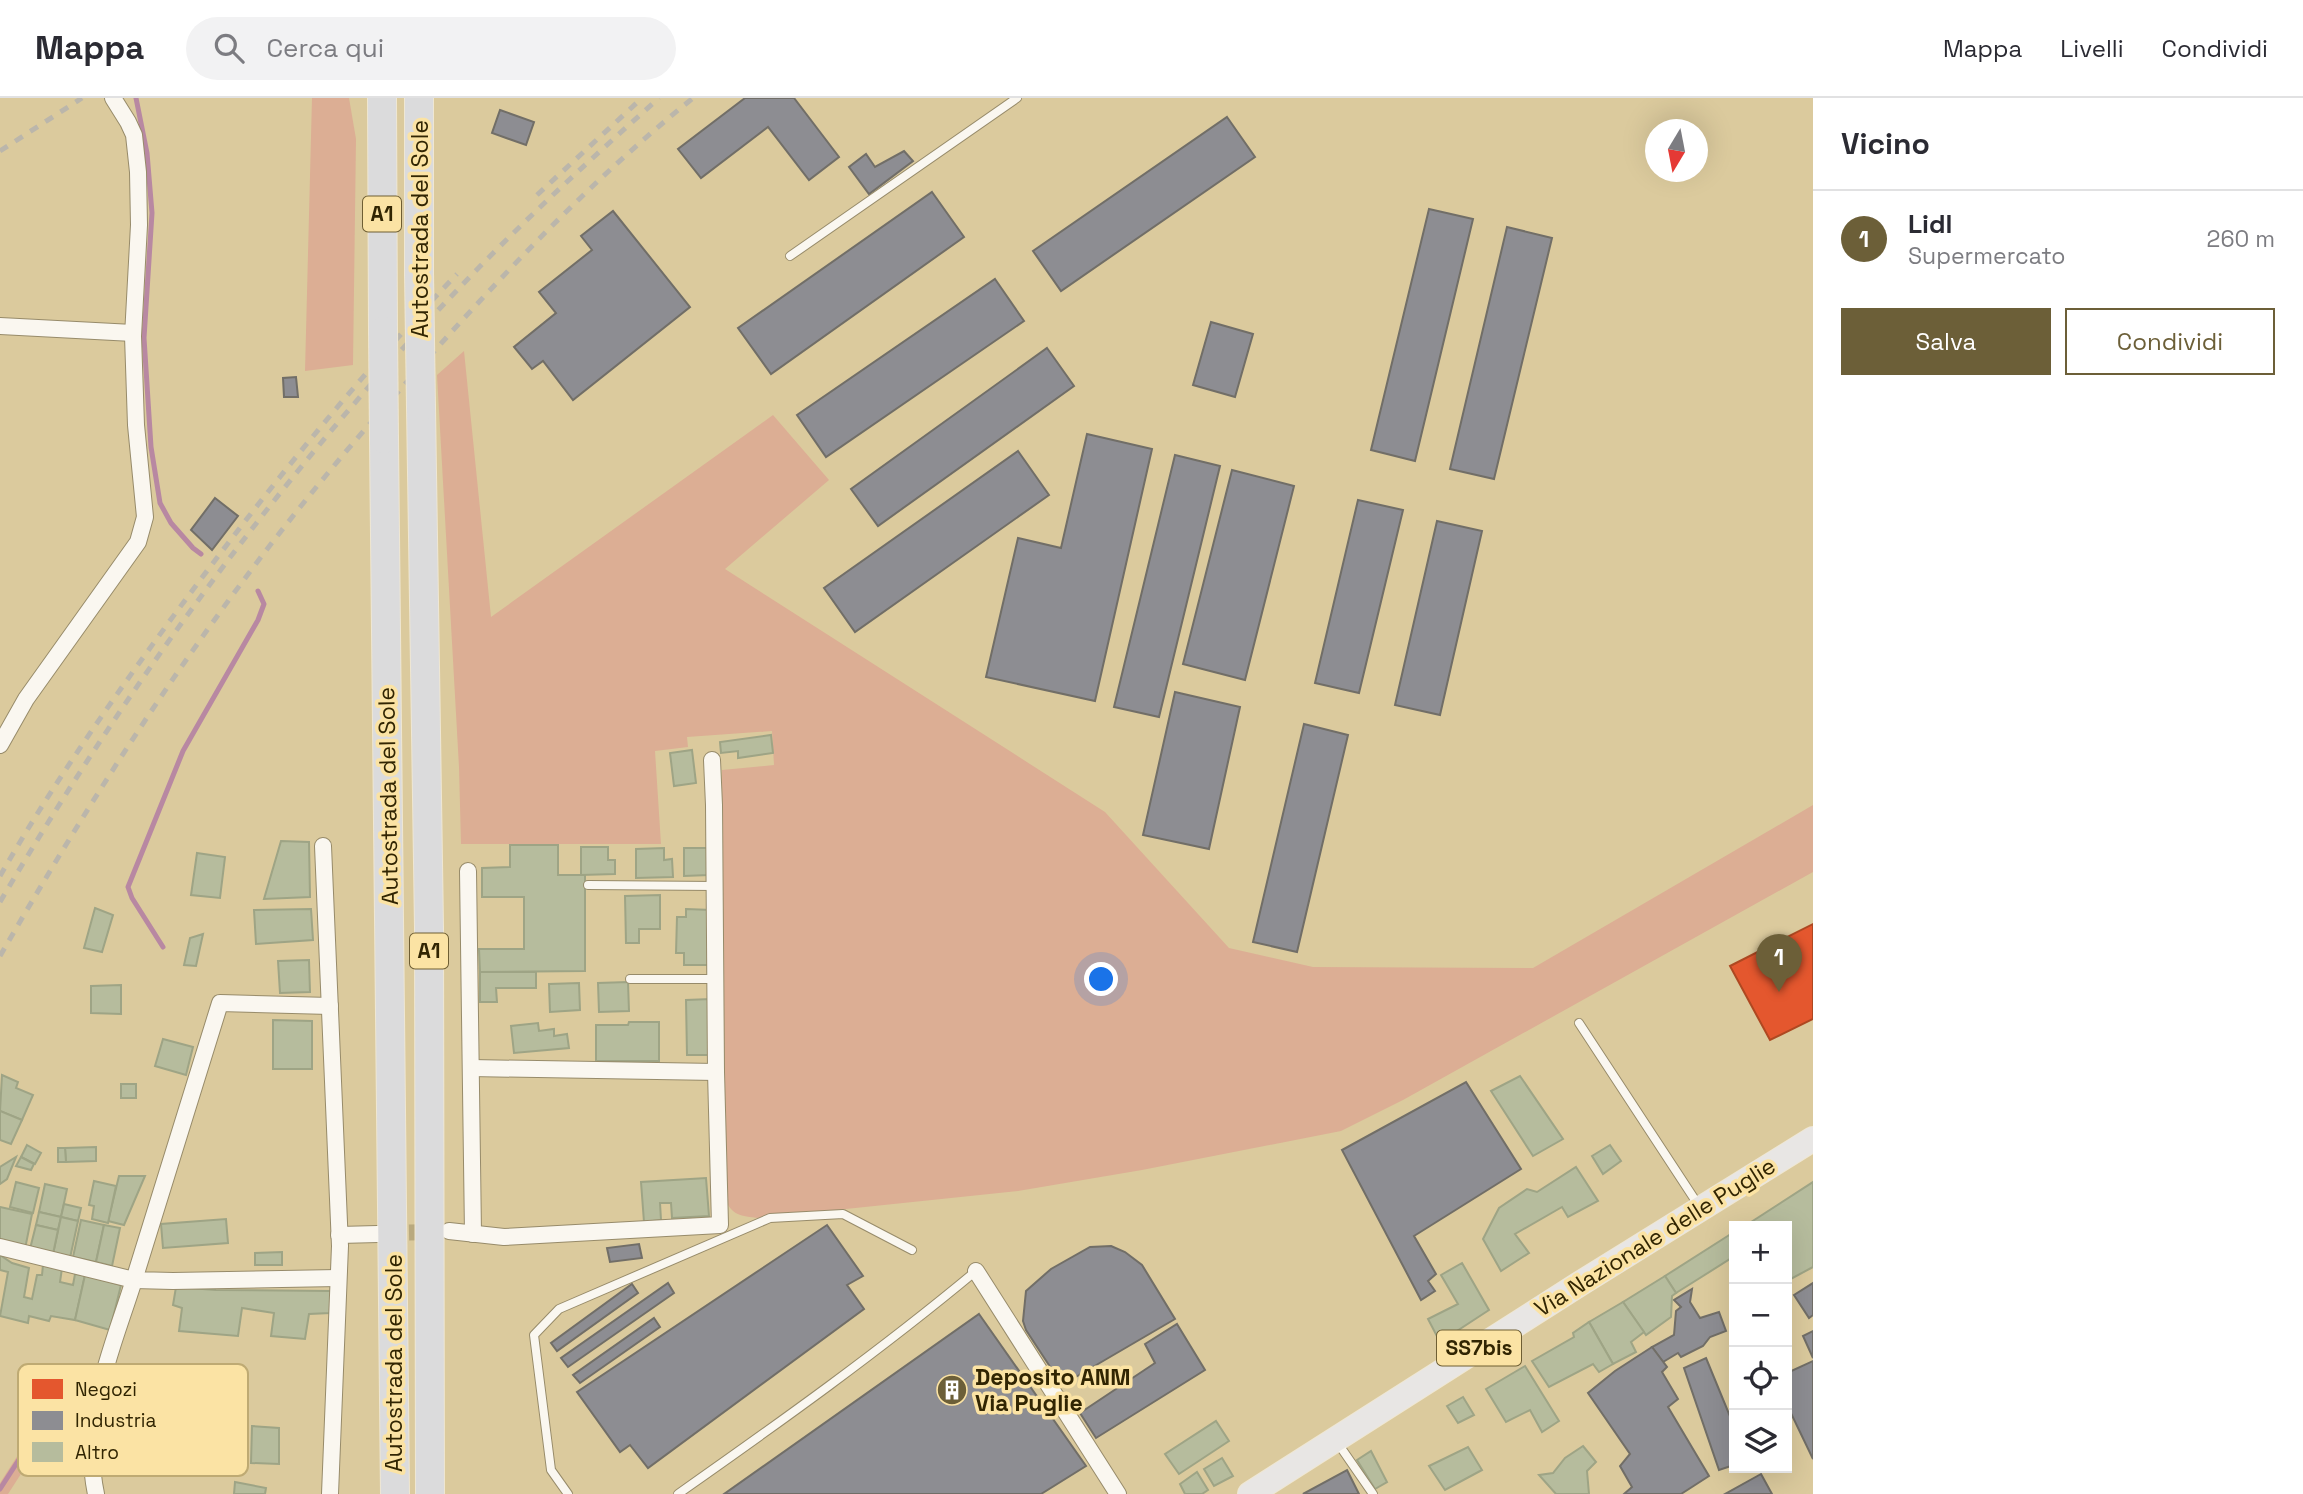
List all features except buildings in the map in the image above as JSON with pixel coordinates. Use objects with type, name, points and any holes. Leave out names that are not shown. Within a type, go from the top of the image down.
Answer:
[{"type":"highway","name":"Autostrada del Sole","points":[[382,98],[395,1369],[392,1485]]},
{"type":"highway","name":"Autostrada del Sole","points":[[419,98],[429,941],[430,1494]]},
{"type":"main road","name":"Via Nazionale delle Puglie","points":[[1250,1494],[1813,1139]]},
{"type":"street","points":[[0,745],[26,699],[138,542],[145,517],[136,425],[133,332],[139,225],[136,151],[134,135],[128,121],[113,98]]},
{"type":"street","points":[[0,326],[133,332]]},
{"type":"street","points":[[449,1231],[504,1237],[720,1225],[712,760]]},
{"type":"street","points":[[323,846],[339,1235],[330,1494]]},
{"type":"street","points":[[468,871],[473,1234]]},
{"type":"street","points":[[107,1364],[220,1003],[330,1006]]},
{"type":"street","points":[[471,1068],[716,1072]]},
{"type":"street","points":[[339,1235],[378,1234]]},
{"type":"street","points":[[0,1247],[134,1280],[338,1278]]},
{"type":"street","points":[[976,1271],[1118,1494]]},
{"type":"street","points":[[95,1476],[96,1494]]},
{"type":"lane","points":[[789,256],[1017,98]]},
{"type":"lane","points":[[587,885],[715,886]]},
{"type":"lane","points":[[630,979],[715,979]]},
{"type":"lane","points":[[1579,1023],[1701,1209]]},
{"type":"lane","points":[[568,1494],[551,1470],[534,1335],[559,1308],[770,1218],[843,1214],[912,1250]]},
{"type":"lane","points":[[678,1494],[901,1332],[976,1271]]},
{"type":"lane","points":[[1335,1439],[1373,1494]]},
{"type":"shaded area","points":[[312,98],[349,98],[356,139],[353,365],[305,371]]},
{"type":"shaded area","points":[[464,351],[491,617],[773,415],[829,480],[725,569],[1105,812],[1229,948],[1313,967],[1533,968],[1813,805],[1813,872],[1403,1100],[1341,1131],[1018,1191],[759,1218],[738,1214],[724,1198],[722,770],[774,765],[772,731],[687,737],[688,747],[655,751],[661,844],[461,844],[437,375]]},
{"type":"shaded area","points":[[18,1455],[20,1476],[8,1494],[0,1494],[0,1483]]},
{"type":"waterway","points":[[136,98],[147,153],[152,213],[144,338],[151,447],[160,503],[171,523],[201,554]]},
{"type":"waterway","points":[[163,947],[128,887],[183,751],[258,620],[264,604],[258,591]]},
{"type":"waterway","points":[[0,1489],[18,1461]]},
{"type":"tunnel","points":[[385,1233],[436,1232]]},
{"type":"railway","points":[[0,151],[82,98]]},
{"type":"railway","points":[[537,195],[642,98]]},
{"type":"railway","points":[[0,902],[102,738],[157,658],[273,503],[334,428],[397,355],[486,260],[659,98]]},
{"type":"railway","points":[[0,956],[113,769],[195,647],[328,473],[512,267],[618,163],[693,98]]},
{"type":"railway","points":[[0,876],[89,735],[218,557],[350,392],[457,274]]},
{"type":"place","name":"Lidl","points":[[1779,992]]},
{"type":"place","name":"Deposito ANM Via Puglie","points":[[952,1390]]}]
